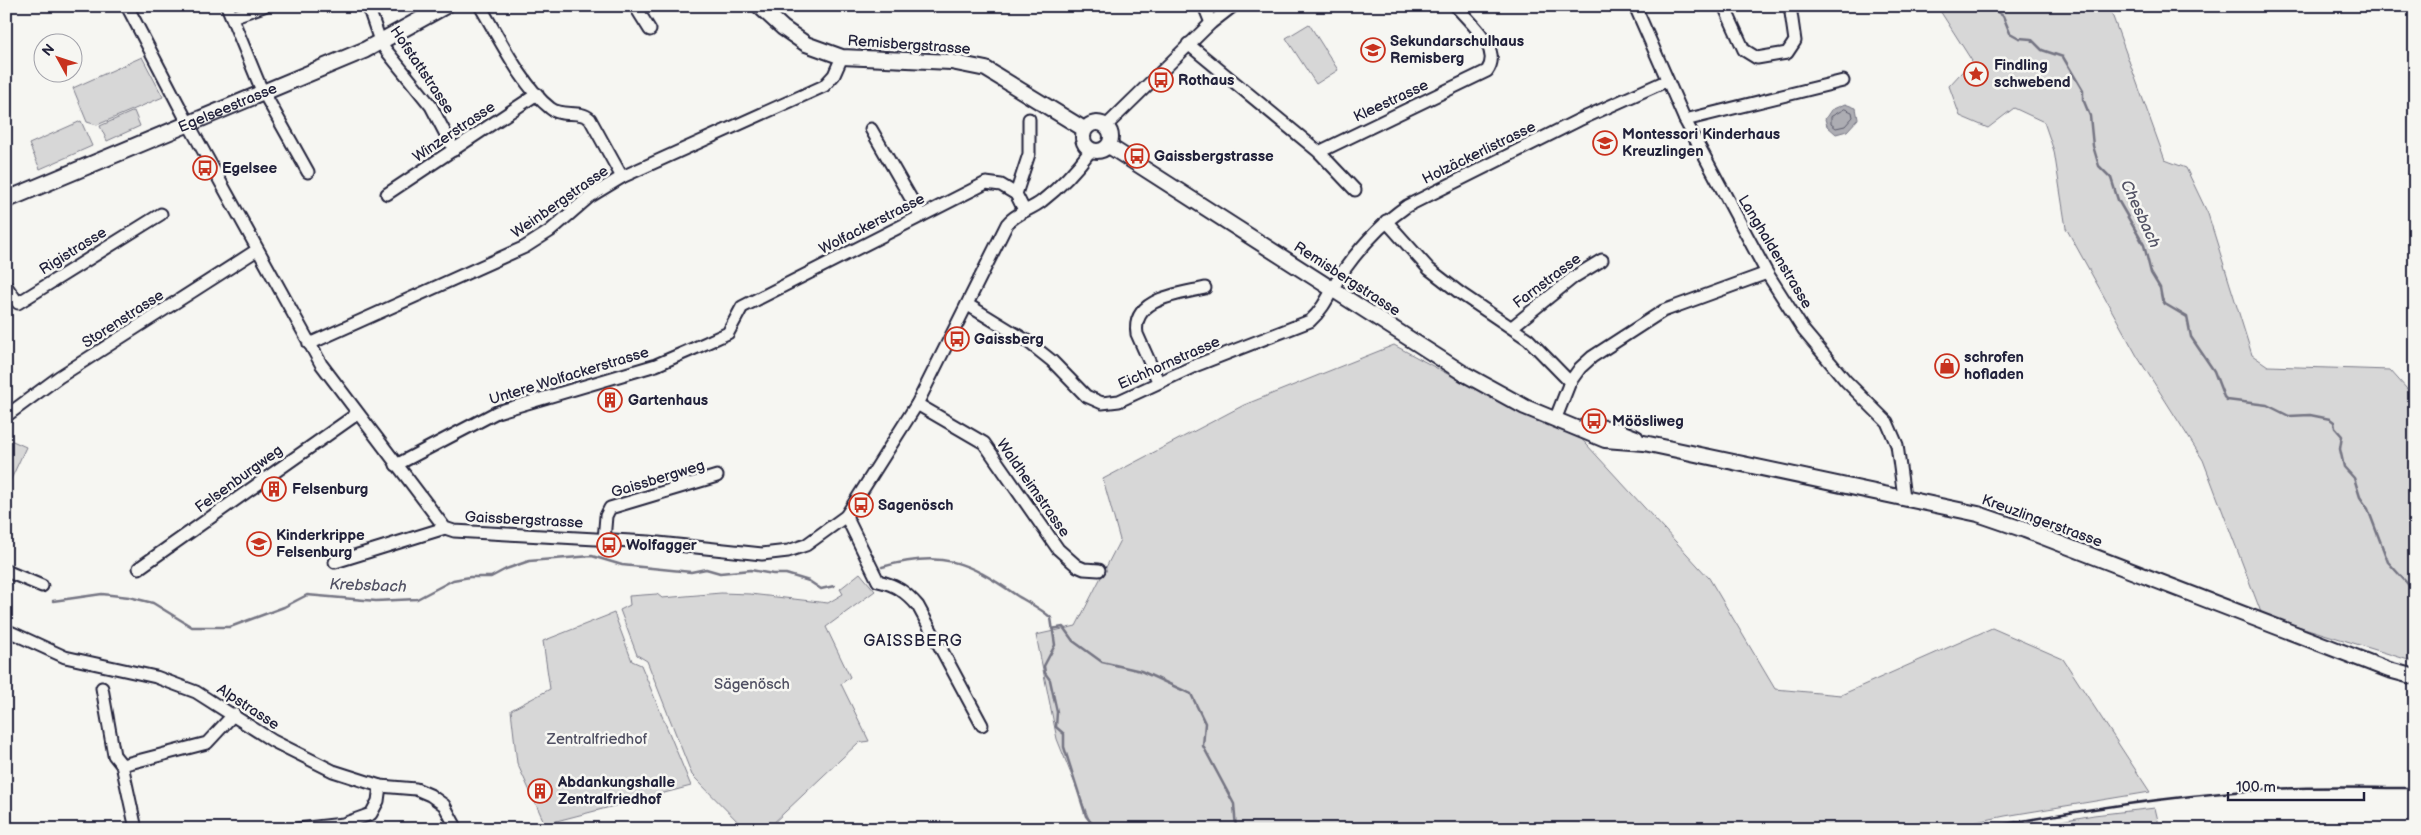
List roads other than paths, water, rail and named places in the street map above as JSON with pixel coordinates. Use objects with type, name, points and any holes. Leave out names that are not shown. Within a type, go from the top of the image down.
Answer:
[{"type":"main road","name":"Egelseestrasse","points":[[6,200],[382,42],[445,6]]},
{"type":"street","name":"Gaissbergstrasse","points":[[127,6],[308,344],[334,384],[445,528],[454,531],[604,540],[762,554],[788,551],[806,545],[846,516],[916,404],[968,305],[1007,224],[1024,210],[1044,199],[1076,168],[1090,150]]},
{"type":"street","points":[[264,6],[230,11],[263,91],[308,172]]},
{"type":"street","name":"Hofstattstrasse","points":[[368,6],[382,42],[431,106],[454,150]]},
{"type":"street","points":[[480,6],[537,94],[556,112],[587,116],[622,178]]},
{"type":"street","points":[[635,6],[650,30]]},
{"type":"street","name":"Remisbergstrasse","points":[[759,6],[783,28],[806,44],[842,57],[976,66],[999,76],[1084,129]]},
{"type":"street","points":[[1204,6],[1211,23]]},
{"type":"street","points":[[1106,126],[1188,44],[1233,6]]},
{"type":"street","name":"Kleestrasse","points":[[1319,152],[1487,71],[1492,62],[1490,49],[1456,6]]},
{"type":"street","name":"Langhaldenstrasse","points":[[1635,6],[1666,81],[1685,120],[1767,273],[1804,331],[1846,381],[1886,422],[1898,445],[1904,497]]},
{"type":"street","points":[[1724,6],[1744,50],[1757,58],[1787,53],[1795,41],[1790,6]]},
{"type":"street","points":[[1188,44],[1319,152],[1355,190]]},
{"type":"street","name":"Weinbergstrasse","points":[[308,344],[525,247],[550,231],[589,197],[622,178],[824,86],[834,75],[842,57]]},
{"type":"street","name":"Holzäckerlistrasse","points":[[1333,289],[1344,270],[1386,221],[1437,190],[1579,120],[1666,81]]},
{"type":"street","points":[[1685,120],[1843,81]]},
{"type":"street","name":"Winzerstrasse","points":[[387,194],[537,94]]},
{"type":"street","points":[[1024,210],[1016,194],[1029,154],[1029,119]]},
{"type":"street","points":[[1094,123],[1106,126],[1111,135],[1109,146],[1100,151],[1090,150],[1082,139],[1084,129],[1094,123]]},
{"type":"street","points":[[871,130],[921,216]]},
{"type":"street","name":"Remisbergstrasse","points":[[1109,146],[1494,392],[1605,440],[1644,443]]},
{"type":"street","name":"Wolfackerstrasse","points":[[742,307],[986,183],[1001,185],[1016,194]]},
{"type":"street","name":"Rigistrasse","points":[[6,286],[18,302],[160,214]]},
{"type":"street","points":[[1386,221],[1429,269],[1460,293],[1512,327],[1541,350],[1570,382]]},
{"type":"street","name":"Storenstrasse","points":[[6,416],[60,377],[257,250]]},
{"type":"street","name":"Farnstrasse","points":[[1512,327],[1574,278],[1602,260]]},
{"type":"street","points":[[1555,420],[1570,382],[1580,368],[1592,357],[1662,311],[1767,273]]},
{"type":"street","points":[[1158,381],[1137,334],[1136,327],[1140,317],[1146,307],[1159,299],[1205,288]]},
{"type":"street","name":"Eichhornstrasse","points":[[968,305],[1028,341],[1094,401],[1102,403],[1119,401],[1158,381],[1310,321],[1320,313],[1333,289]]},
{"type":"street","name":"Untere Wolfackerstrasse","points":[[396,464],[497,412],[656,365],[728,333],[742,307]]},
{"type":"street","name":"Waldheimstrasse","points":[[916,404],[984,444],[991,451],[1058,549],[1077,566],[1084,569],[1099,570]]},
{"type":"street","name":"Felsenburgweg","points":[[139,568],[357,414]]},
{"type":"street","name":"Kreuzlingerstrasse","points":[[1644,443],[1978,514],[2026,530],[2389,670],[2415,677]]},
{"type":"street","name":"Gaissbergweg","points":[[604,540],[606,516],[610,508],[716,476]]},
{"type":"street","points":[[846,516],[878,581],[892,584],[905,592],[918,606],[982,725]]},
{"type":"street","points":[[335,562],[445,528]]},
{"type":"street","points":[[6,571],[42,586]]},
{"type":"street","name":"Alpstrasse","points":[[6,630],[65,657],[156,677],[196,692],[234,714],[273,741],[333,771],[380,786],[416,789],[430,795],[444,805],[457,829]]},
{"type":"street","points":[[102,688],[114,755],[122,765],[136,829]]},
{"type":"street","points":[[122,765],[207,743],[234,714]]},
{"type":"street","points":[[298,829],[343,824],[371,814],[378,801],[380,786]]},
{"type":"water","points":[[1845,104],[1856,108],[1858,119],[1847,131],[1836,134],[1827,126],[1825,119],[1831,110]]},
{"type":"waterway","name":"Chesbach","points":[[1989,6],[2003,16],[2010,33],[2019,38],[2031,39],[2042,50],[2063,57],[2083,91],[2083,99],[2090,116],[2093,146],[2099,166],[2111,178],[2118,200],[2144,245],[2151,273],[2160,288],[2162,299],[2165,304],[2187,317],[2191,337],[2214,371],[2224,397],[2227,400],[2267,405],[2289,416],[2310,415],[2330,419],[2334,422],[2335,428],[2342,436],[2340,449],[2344,467],[2354,478],[2360,497],[2368,509],[2388,562],[2415,592]]},
{"type":"waterway","name":"Krebsbach","points":[[53,601],[102,594],[129,597],[153,603],[192,627],[230,627],[284,607],[307,595],[376,601],[417,599],[453,580],[470,577],[491,577],[506,569],[529,561],[592,556],[622,565],[691,572],[706,569],[720,573],[751,570],[786,574],[809,581],[821,589],[834,586]]},
{"type":"waterway","points":[[882,567],[921,559],[953,562],[968,567],[999,583],[1051,618],[1055,645],[1044,666],[1045,673],[1050,680],[1057,712],[1056,727],[1064,734],[1064,747],[1086,816],[1096,829]]},
{"type":"waterway","points":[[1052,629],[1063,627],[1073,641],[1102,662],[1141,671],[1191,694],[1205,723],[1203,746],[1234,804],[1236,829]]},
{"type":"railway","points":[[1980,829],[2090,810],[2200,795],[2292,788],[2415,788]]},
{"type":"place","name":"Sekundarschulhaus Remisberg","points":[[1373,50]]},
{"type":"place","name":"Findling schwebend","points":[[1976,74]]},
{"type":"place","name":"Rothaus","points":[[1161,80]]},
{"type":"place","name":"Montessori Kinderhaus Kreuzlingen","points":[[1605,143]]},
{"type":"place","name":"Gaissbergstrasse","points":[[1137,156]]},
{"type":"place","name":"Egelsee","points":[[205,168]]},
{"type":"place","name":"Gaissberg","points":[[957,339]]},
{"type":"place","name":"schrofen hofladen","points":[[1947,366]]},
{"type":"place","name":"Gartenhaus","points":[[610,400]]},
{"type":"place","name":"Möösliweg","points":[[1594,421]]},
{"type":"place","name":"Felsenburg","points":[[274,489]]},
{"type":"place","name":"Sagenösch","points":[[861,505]]},
{"type":"place","name":"Kinderkrippe Felsenburg","points":[[259,544]]},
{"type":"place","name":"Wolfagger","points":[[609,545]]},
{"type":"place","name":"Abdankungshalle Zentralfriedhof","points":[[540,791]]},
{"type":"district","name":"GAISSBERG","points":[[913,641]]},
{"type":"park label","name":"Sägenösch","points":[[752,684]]},
{"type":"park label","name":"Zentralfriedhof","points":[[597,739]]}]
